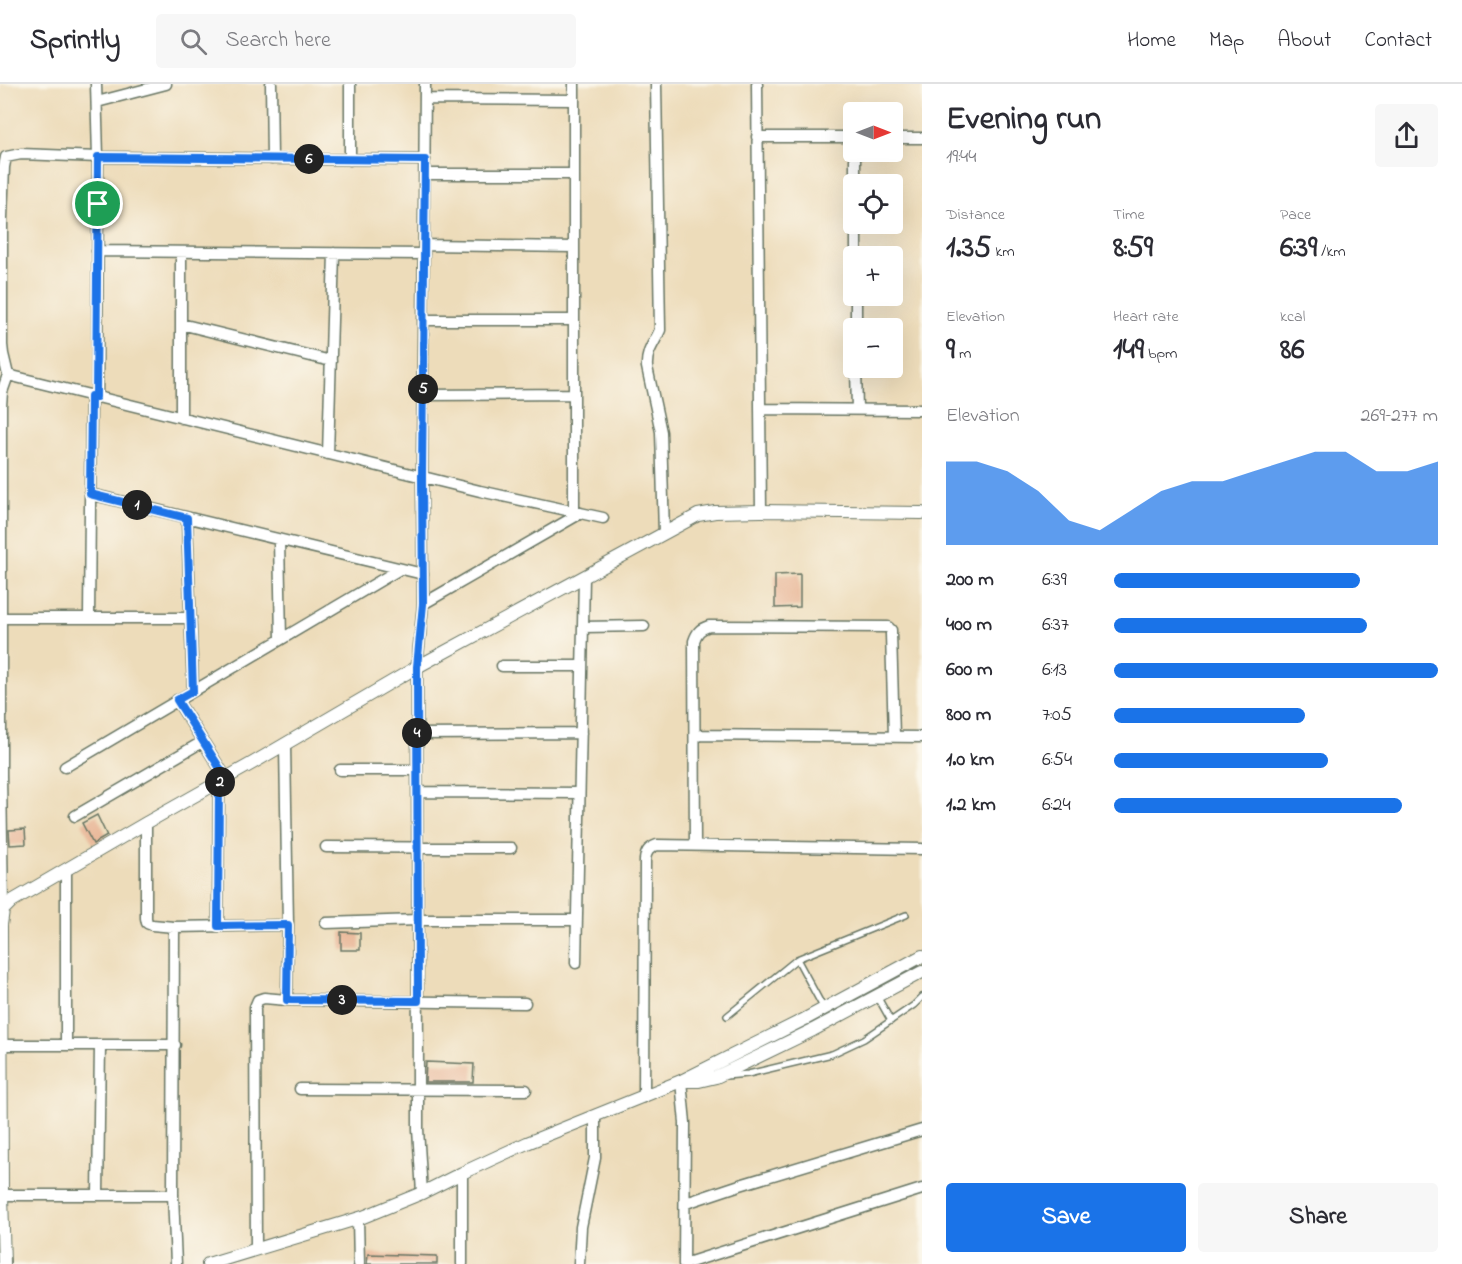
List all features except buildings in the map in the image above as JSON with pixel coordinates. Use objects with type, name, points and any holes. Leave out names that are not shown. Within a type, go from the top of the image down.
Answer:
[{"type":"street","points":[[89,618],[97,251],[98,102],[96,84]]},
{"type":"street","points":[[98,102],[166,84]]},
{"type":"street","points":[[271,84],[272,159]]},
{"type":"street","points":[[350,84],[350,159]]},
{"type":"street","points":[[422,1193],[418,1129],[417,667],[423,604],[425,84]]},
{"type":"street","points":[[574,84],[574,394],[577,512]]},
{"type":"street","points":[[656,84],[660,330],[648,352],[646,367],[661,432],[664,533]]},
{"type":"street","points":[[757,84],[761,511]]},
{"type":"street","points":[[425,99],[574,100]]},
{"type":"street","points":[[757,137],[843,137]]},
{"type":"street","points":[[903,138],[922,138]]},
{"type":"street","points":[[4,1264],[1,1078],[1,926],[3,910],[0,774],[1,406],[2,392],[8,375],[3,354],[1,218],[6,157],[21,154],[98,157],[425,160]]},
{"type":"street","points":[[425,174],[574,174]]},
{"type":"street","points":[[97,251],[334,253],[574,247]]},
{"type":"street","points":[[181,418],[182,252]]},
{"type":"street","points":[[328,454],[334,253]]},
{"type":"street","points":[[423,320],[574,320]]},
{"type":"street","points":[[181,324],[330,361]]},
{"type":"street","points":[[8,375],[480,491],[603,518]]},
{"type":"street","points":[[856,378],[856,410]]},
{"type":"street","points":[[423,395],[574,394]]},
{"type":"street","points":[[760,409],[922,410]]},
{"type":"street","points":[[90,494],[423,574]]},
{"type":"street","points":[[3,910],[12,901],[417,667],[698,515],[715,512],[761,511],[922,513]]},
{"type":"street","points":[[423,604],[577,512]]},
{"type":"street","points":[[187,518],[193,691]]},
{"type":"street","points":[[279,540],[281,639]]},
{"type":"street","points":[[65,767],[400,569]]},
{"type":"street","points":[[576,963],[584,577]]},
{"type":"street","points":[[1,618],[191,618]]},
{"type":"street","points":[[583,627],[644,626]]},
{"type":"street","points":[[695,846],[694,641],[701,628],[709,626],[888,627],[891,630],[894,736]]},
{"type":"street","points":[[502,666],[582,666]]},
{"type":"street","points":[[177,700],[223,781],[218,926]]},
{"type":"street","points":[[417,734],[581,733]]},
{"type":"street","points":[[695,735],[922,737]]},
{"type":"street","points":[[75,816],[202,742]]},
{"type":"street","points":[[285,745],[287,1000]]},
{"type":"street","points":[[340,770],[417,770]]},
{"type":"street","points":[[418,792],[579,793]]},
{"type":"street","points":[[146,823],[147,922],[152,925],[174,927],[288,925]]},
{"type":"street","points":[[644,1097],[645,860],[650,848],[657,845],[922,849]]},
{"type":"street","points":[[326,847],[511,848]]},
{"type":"street","points":[[66,871],[66,1045]]},
{"type":"street","points":[[326,923],[418,920],[576,920]]},
{"type":"street","points":[[174,927],[173,1195],[176,1264]]},
{"type":"street","points":[[208,1264],[358,1219],[422,1193],[527,1143],[681,1081],[824,1009],[922,956]]},
{"type":"street","points":[[681,1081],[699,1081],[716,1077],[922,972]]},
{"type":"street","points":[[256,1250],[255,1007],[258,1000],[264,998],[525,1002]]},
{"type":"street","points":[[1,1045],[175,1045]]},
{"type":"street","points":[[98,1195],[100,1045]]},
{"type":"street","points":[[681,1081],[685,1123],[684,1264],[922,1189]]},
{"type":"street","points":[[300,1089],[526,1090]]},
{"type":"street","points":[[579,1264],[581,1227],[595,1158],[595,1116]]},
{"type":"street","points":[[686,1203],[922,1130]]},
{"type":"street","points":[[462,1173],[462,1264]]},
{"type":"street","points":[[2,1195],[173,1195]]},
{"type":"street","points":[[358,1219],[359,1264]]},
{"type":"lane","points":[[728,1016],[797,959],[906,915]]},
{"type":"lane","points":[[797,959],[829,1021]]},
{"type":"lane","points":[[877,996],[891,1021]]},
{"type":"lane","points":[[716,1077],[748,1074],[832,1054],[864,1039],[922,997]]},
{"type":"route","points":[[98,157],[425,160],[423,604],[417,667],[418,1001],[287,1000],[288,925],[218,926],[219,783],[226,778],[177,700],[193,691],[187,518],[90,494],[91,396],[96,397],[98,204],[98,157]]}]
